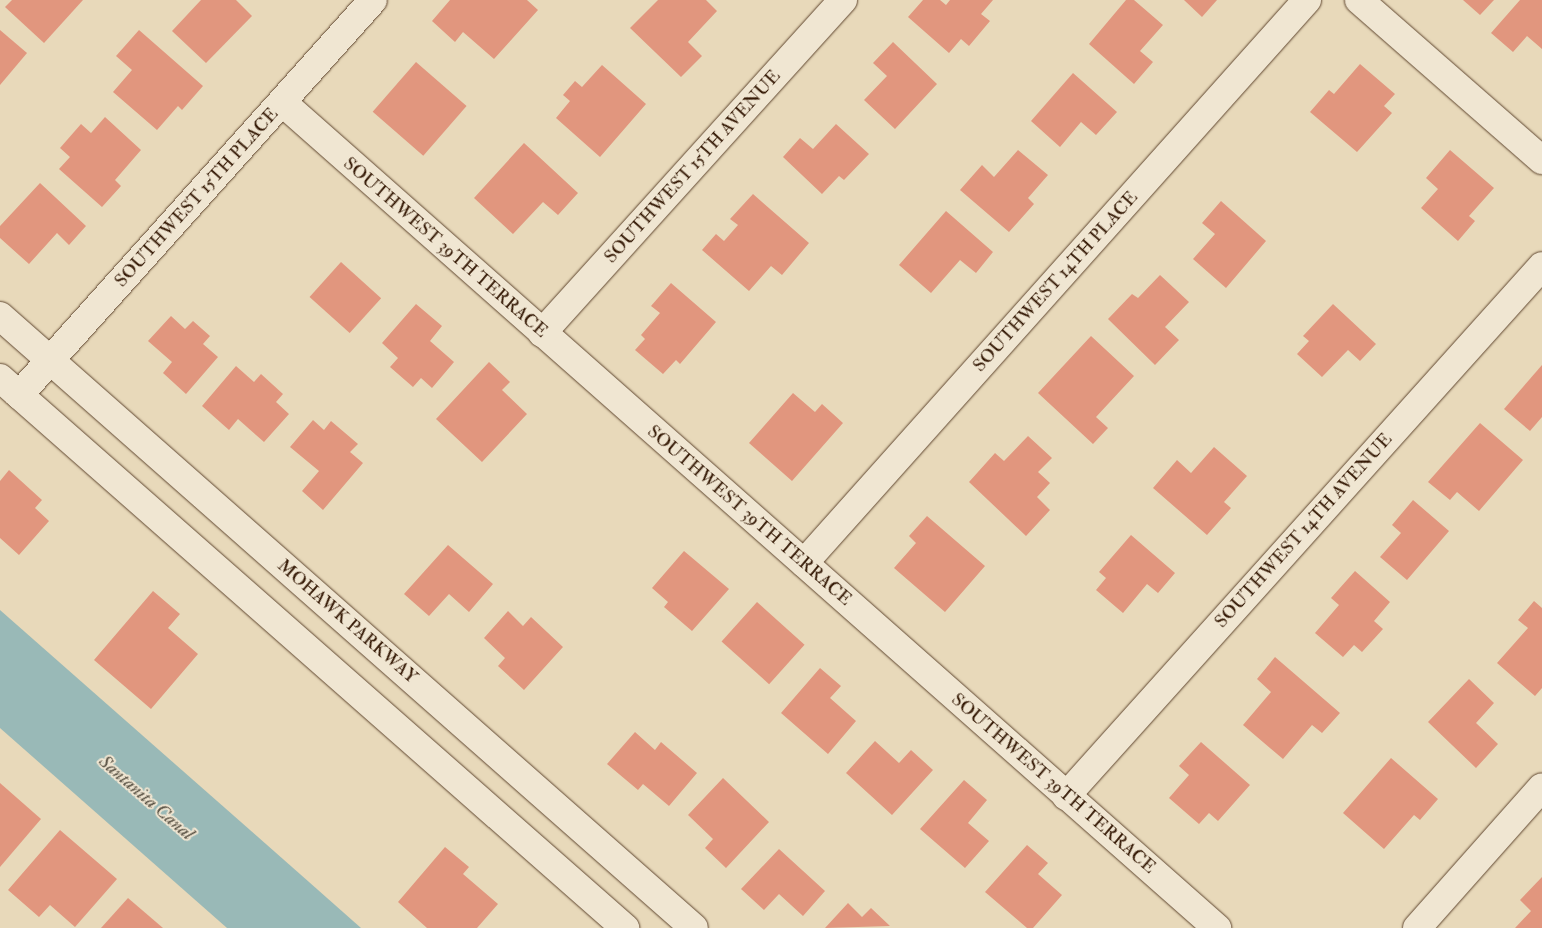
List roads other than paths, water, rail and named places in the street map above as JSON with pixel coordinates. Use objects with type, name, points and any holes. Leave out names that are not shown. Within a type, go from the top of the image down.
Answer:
[{"type":"street","name":"SOUTHWEST 15TH PLACE","points":[[9,386],[50,360],[373,0]]},
{"type":"street","name":"SOUTHWEST 15TH AVENUE","points":[[542,333],[843,0]]},
{"type":"street","name":"SOUTHWEST 14TH PLACE","points":[[804,563],[1307,0]]},
{"type":"street","points":[[1359,0],[1542,160]]},
{"type":"street","name":"SOUTHWEST 39TH TERRACE","points":[[282,102],[1066,796],[1218,928]]},
{"type":"street","name":"SOUTHWEST 14TH AVENUE","points":[[1066,796],[1542,266]]},
{"type":"street","name":"MOHAWK PARKWAY","points":[[0,316],[694,928]]},
{"type":"street","points":[[9,386],[625,928]]},
{"type":"street","points":[[1416,928],[1542,787]]},
{"type":"water","name":"Santanita Canal","points":[[0,610],[361,928],[227,928],[0,728]]}]
